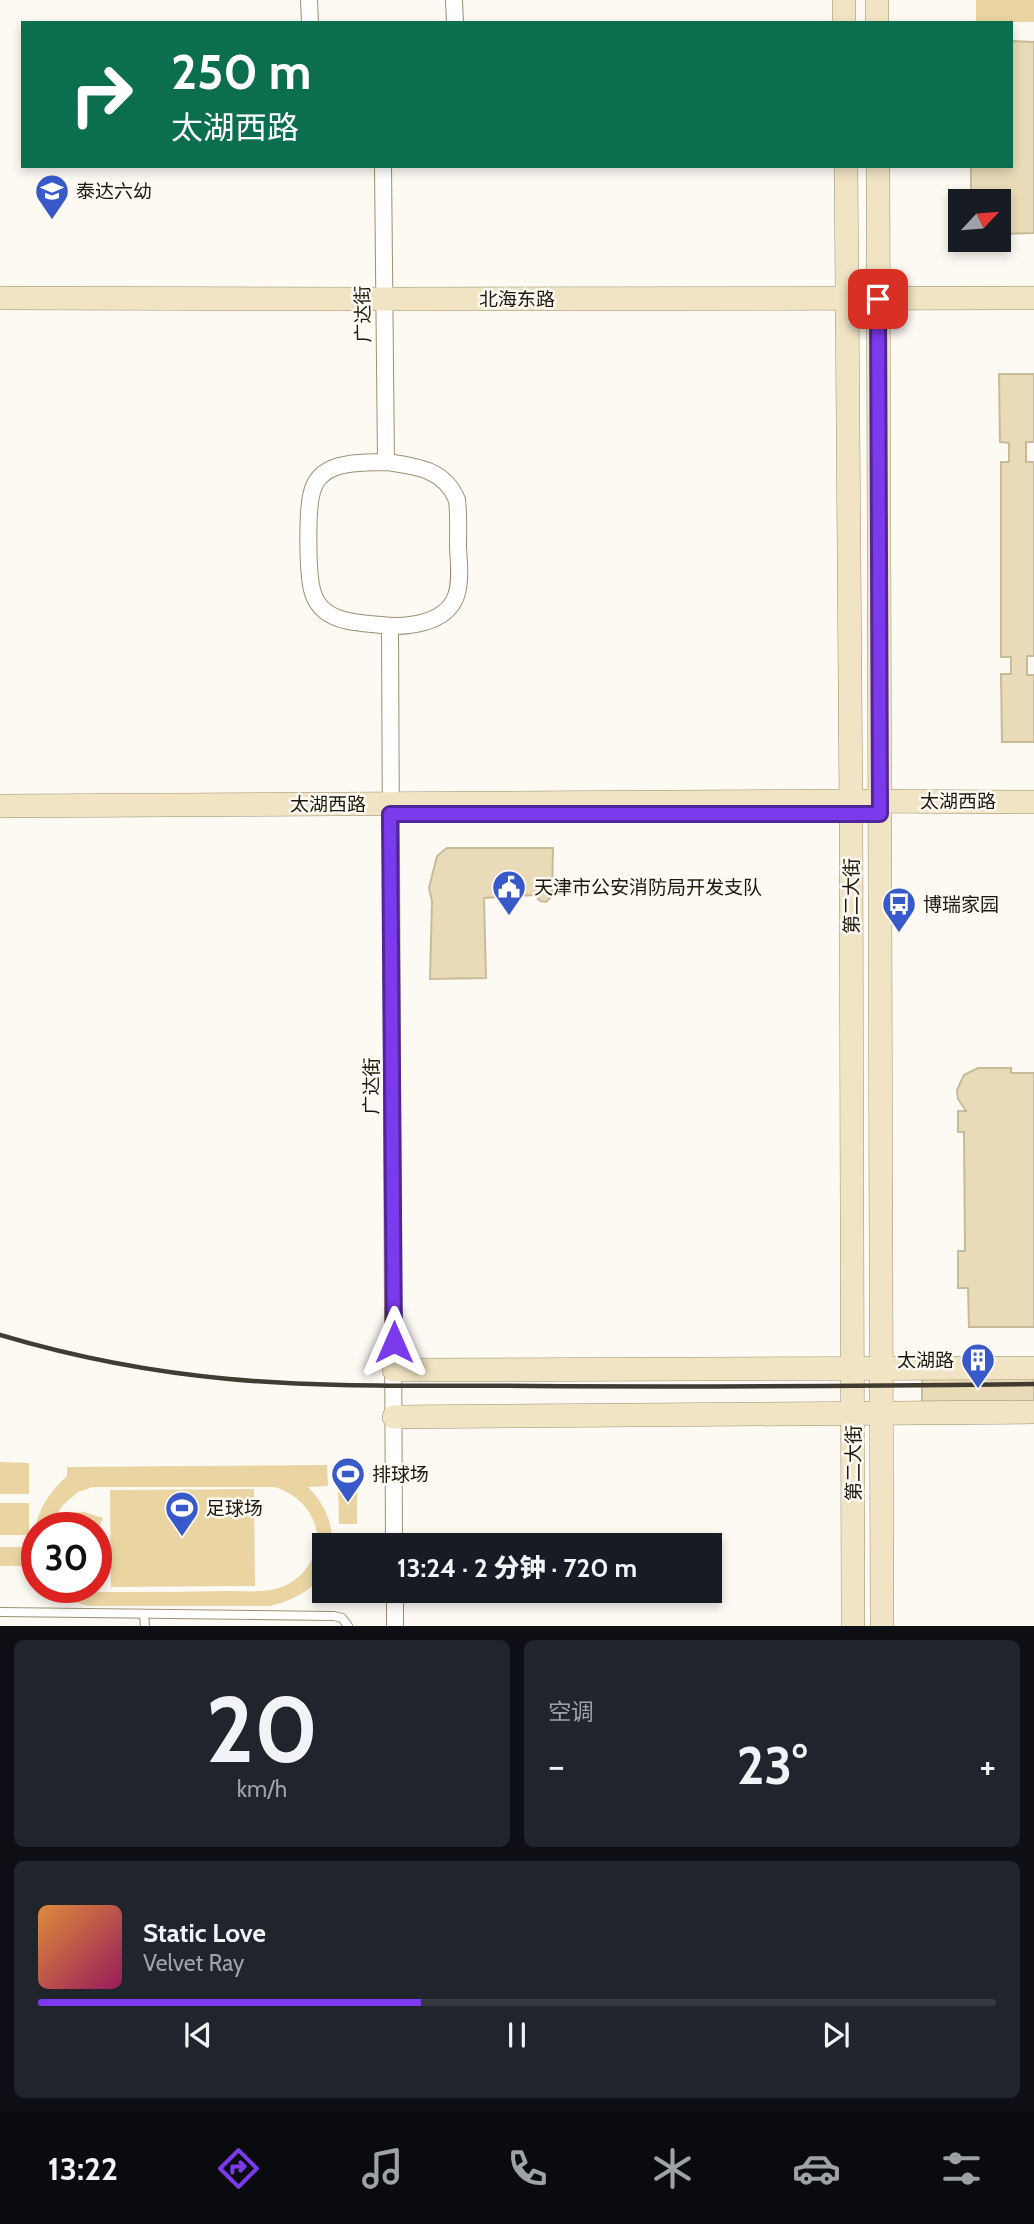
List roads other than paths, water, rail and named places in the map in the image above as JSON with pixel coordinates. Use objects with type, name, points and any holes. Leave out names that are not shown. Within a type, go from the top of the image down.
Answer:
[{"type":"main road","points":[[844,0],[844,21]]},
{"type":"main road","points":[[877,0],[877,21]]},
{"type":"main road","name":"第二大街","points":[[846,168],[853,1626]]},
{"type":"main road","name":"第二大街","points":[[878,168],[882,1626]]},
{"type":"main road","name":"北海东路","points":[[0,298],[1034,298]]},
{"type":"main road","name":"太湖西路","points":[[0,806],[390,809],[881,807],[1034,802]]},
{"type":"main road","name":"太湖西路","points":[[881,807],[1034,813]]},
{"type":"main road","name":"太湖西路","points":[[0,816],[390,809]]},
{"type":"main road","points":[[394,1370],[1034,1368]]},
{"type":"main road","points":[[394,1417],[1034,1412]]},
{"type":"street","points":[[309,0],[310,21]]},
{"type":"street","points":[[454,0],[455,21]]},
{"type":"street","name":"广达街","points":[[383,168],[386,461]]},
{"type":"street","points":[[386,461],[421,468],[445,479],[452,489],[458,510],[459,579],[456,597],[437,617],[417,624],[390,626],[347,621],[326,612],[317,602],[310,580],[310,509],[315,482],[326,472],[338,467],[386,461]]},
{"type":"street","name":"广达街","points":[[390,626],[394,1533]]},
{"type":"street","points":[[395,1603],[395,1626]]},
{"type":"lane","points":[[0,1612],[334,1616],[342,1618],[348,1626]]},
{"type":"lane","points":[[144,1615],[145,1626]]},
{"type":"railway","points":[[0,1335],[84,1357],[142,1368],[229,1379],[304,1384],[1034,1384]]},
{"type":"place","name":"泰达六幼","points":[[52,221]]},
{"type":"place","name":"天津市公安消防局开发支队","points":[[509,917]]},
{"type":"place","name":"博瑞家园","points":[[899,934]]},
{"type":"place","name":"太湖路","points":[[978,1390]]},
{"type":"place","name":"排球场","points":[[348,1504]]},
{"type":"place","name":"足球场","points":[[182,1538]]}]
